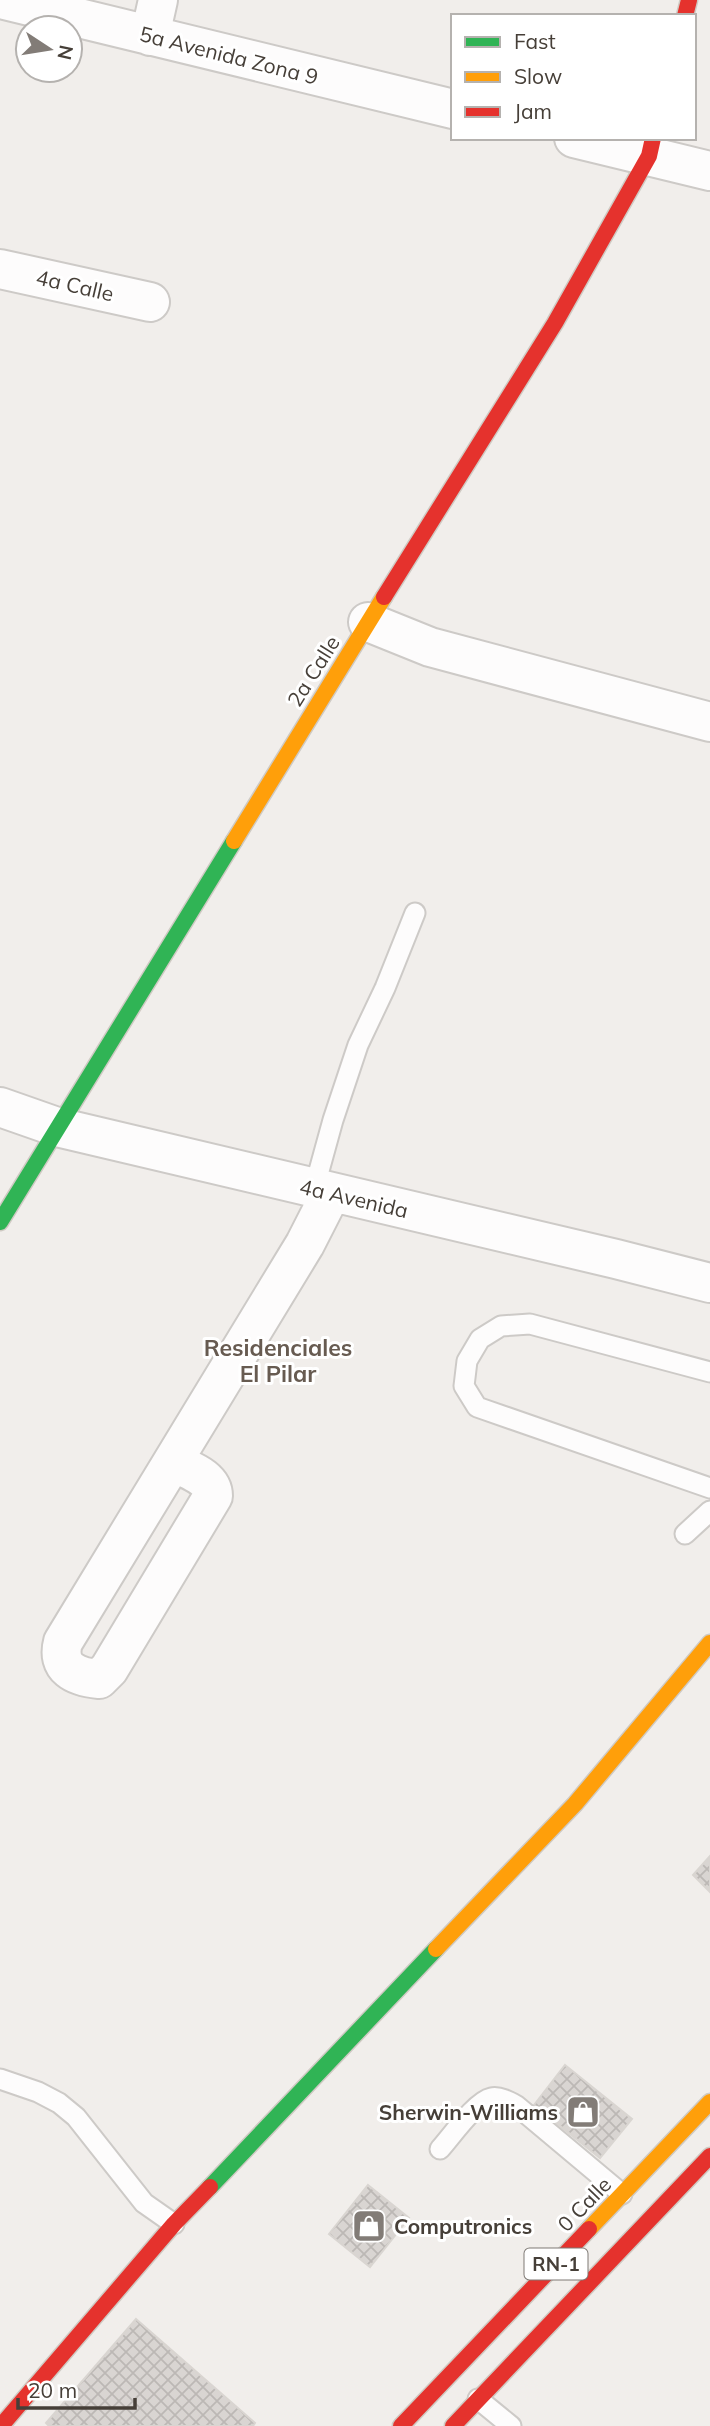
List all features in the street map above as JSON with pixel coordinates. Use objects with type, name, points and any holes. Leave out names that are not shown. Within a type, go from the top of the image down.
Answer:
[{"type":"street","name":"5a Avenida Zona 9","points":[[5,0],[154,18],[451,108]]},
{"type":"street","points":[[591,140],[651,147],[710,171]]},
{"type":"street","name":"2a Calle","points":[[0,1222],[555,323],[651,147]]},
{"type":"street","name":"4a Calle","points":[[0,268],[150,302]]},
{"type":"street","points":[[368,622],[430,647],[710,722]]},
{"type":"street","name":"4a Avenida","points":[[0,1107],[57,1127],[710,1283]]},
{"type":"street","points":[[173,1462],[208,1481],[213,1487],[213,1496],[109,1669],[99,1679],[85,1678],[63,1664],[60,1654],[63,1642],[305,1244],[323,1191]]},
{"type":"street","points":[[1,2426],[174,2224],[575,1804],[710,1643]]},
{"type":"street","name":"0 Calle","points":[[401,2426],[710,2102]]},
{"type":"street","name":"RN-1","points":[[453,2426],[710,2156]]},
{"type":"lane","points":[[323,1191],[333,1120],[358,1045],[385,988],[415,913]]},
{"type":"lane","points":[[710,1372],[530,1324],[501,1326],[480,1339],[467,1361],[464,1386],[477,1407],[710,1488]]},
{"type":"lane","points":[[685,1534],[710,1511]]},
{"type":"lane","points":[[0,2079],[60,2103],[76,2117],[144,2203],[174,2224]]},
{"type":"lane","points":[[440,2149],[480,2104],[490,2098],[500,2098],[517,2106],[622,2194]]},
{"type":"lane","points":[[478,2399],[511,2426]]},
{"type":"building","points":[[710,1856],[710,1892],[693,1875]]},
{"type":"building","name":"Sherwin-Williams","points":[[565,2065],[632,2119],[600,2158],[534,2105]]},
{"type":"building","name":"Computronics","points":[[368,2185],[409,2218],[370,2267],[329,2234]]},
{"type":"building","points":[[136,2319],[255,2423],[253,2426],[49,2426],[46,2423]]},
{"type":"traffic: fast","points":[[0,1222],[234,841]]},
{"type":"traffic: fast","points":[[210,2187],[436,1949]]},
{"type":"traffic: slow","points":[[234,841],[384,597]]},
{"type":"traffic: slow","points":[[436,1949],[575,1804],[710,1643]]},
{"type":"traffic: slow","points":[[589,2229],[710,2102]]},
{"type":"traffic: jam","points":[[686,14],[689,0]]},
{"type":"traffic: jam","points":[[384,597],[555,323],[649,156],[653,140]]},
{"type":"traffic: jam","points":[[453,2426],[710,2156]]},
{"type":"traffic: jam","points":[[1,2426],[174,2224],[210,2187]]},
{"type":"traffic: jam","points":[[401,2426],[589,2229]]},
{"type":"place","name":"Sherwin-Williams","points":[[583,2112]]},
{"type":"place","name":"Computronics","points":[[369,2226]]},
{"type":"district","name":"Residenciales El Pilar","points":[[278,1360]]}]
